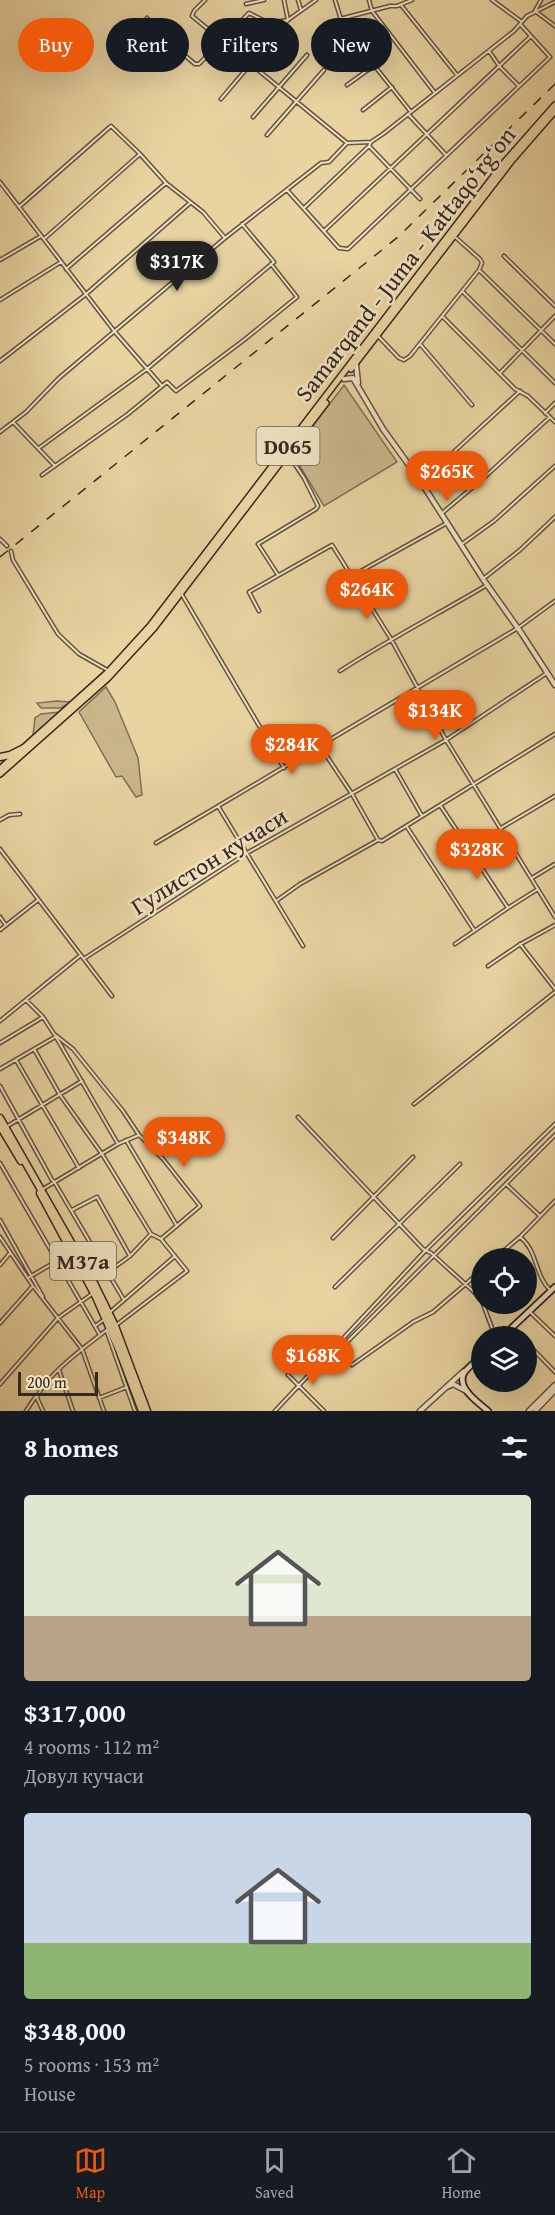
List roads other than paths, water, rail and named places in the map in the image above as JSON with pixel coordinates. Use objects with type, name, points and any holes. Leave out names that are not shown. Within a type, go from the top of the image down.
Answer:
[{"type":"highway","points":[[0,757],[24,748]]},
{"type":"highway","name":"M37a","points":[[0,1118],[97,1295]]},
{"type":"highway","name":"M37a","points":[[3,1126],[42,1190],[107,1315],[130,1386],[144,1411]]},
{"type":"highway","name":"M37a","points":[[111,1328],[144,1411]]},
{"type":"main road","name":"Samarqand - Juma - Kattaqo‘rg‘on","points":[[270,472],[288,454],[514,150],[555,105]]},
{"type":"main road","name":"Samarqand - Juma - Kattaqo‘rg‘on","points":[[0,769],[109,671],[150,626],[445,243],[555,111]]},
{"type":"main road","name":"Samarqand - Juma - Kattaqo‘rg‘on","points":[[0,774],[117,669],[181,593],[206,556]]},
{"type":"main road","points":[[537,1304],[553,1289]]},
{"type":"main road","points":[[515,1326],[527,1314]]},
{"type":"main road","points":[[471,1366],[463,1376],[465,1389],[488,1411]]},
{"type":"street","points":[[201,23],[192,16],[205,0]]},
{"type":"street","points":[[246,4],[264,0]]},
{"type":"street","points":[[284,0],[288,18]]},
{"type":"street","points":[[298,0],[301,10]]},
{"type":"street","points":[[291,18],[311,1],[316,0]]},
{"type":"street","points":[[335,0],[340,18]]},
{"type":"street","points":[[369,0],[372,11],[435,93]]},
{"type":"street","points":[[396,0],[457,75]]},
{"type":"street","points":[[344,18],[390,6],[399,6],[412,0]]},
{"type":"street","points":[[287,190],[339,248],[348,249],[550,57],[521,23],[492,0]]},
{"type":"street","points":[[535,11],[541,0]]},
{"type":"street","points":[[304,209],[371,142],[489,51],[527,16],[555,2]]},
{"type":"street","points":[[535,11],[555,26]]},
{"type":"street","points":[[242,18],[251,13],[260,18]]},
{"type":"street","points":[[324,231],[531,36]]},
{"type":"street","points":[[489,51],[519,87]]},
{"type":"street","points":[[253,117],[307,55]]},
{"type":"street","points":[[221,99],[245,72]]},
{"type":"street","points":[[259,72],[346,143],[371,142]]},
{"type":"street","points":[[267,135],[322,72]]},
{"type":"street","points":[[347,86],[366,72]]},
{"type":"street","points":[[380,72],[410,113],[446,155]]},
{"type":"street","points":[[363,110],[392,87]]},
{"type":"street","points":[[19,207],[111,126],[166,183],[203,212],[225,238]]},
{"type":"street","points":[[0,432],[26,412],[58,378],[225,238],[321,163],[329,162],[346,143]]},
{"type":"street","points":[[369,146],[420,200]]},
{"type":"street","points":[[44,239],[140,154]]},
{"type":"street","points":[[0,182],[85,296],[162,386]]},
{"type":"street","points":[[66,269],[166,183]]},
{"type":"street","points":[[0,362],[85,296],[190,204]]},
{"type":"street","points":[[39,448],[147,369],[274,262],[242,224]]},
{"type":"street","points":[[0,260],[41,236]]},
{"type":"street","points":[[377,335],[399,358],[404,360],[420,344],[479,270],[482,263],[477,255],[453,236]]},
{"type":"street","points":[[504,256],[555,306]]},
{"type":"street","points":[[0,300],[61,262]]},
{"type":"street","points":[[42,475],[128,414],[167,382],[176,391],[297,297],[271,264]]},
{"type":"street","points":[[479,270],[555,344]]},
{"type":"street","points":[[462,291],[555,383]]},
{"type":"street","points":[[442,316],[515,389],[528,396],[555,422]]},
{"type":"street","points":[[500,373],[555,316]]},
{"type":"street","points":[[420,344],[472,405]]},
{"type":"street","points":[[356,362],[358,387]]},
{"type":"street","points":[[344,379],[353,378],[383,429],[421,482],[555,685]]},
{"type":"street","points":[[421,482],[520,392]]},
{"type":"street","points":[[545,413],[555,403]]},
{"type":"street","points":[[441,514],[549,417]]},
{"type":"street","points":[[13,422],[55,466]]},
{"type":"street","points":[[278,575],[258,544],[318,506],[304,478],[288,454]]},
{"type":"street","points":[[462,544],[494,521],[555,466]]},
{"type":"street","points":[[483,579],[520,550],[555,517]]},
{"type":"street","points":[[351,576],[447,523]]},
{"type":"street","points":[[0,539],[7,546]]},
{"type":"street","points":[[259,611],[249,592],[332,545],[391,639],[446,740],[555,917]]},
{"type":"street","points":[[11,551],[13,560],[58,634],[79,654],[109,671]]},
{"type":"street","points":[[340,671],[391,639],[487,585]]},
{"type":"street","points":[[181,593],[284,768]]},
{"type":"street","points":[[156,843],[518,628],[555,601]]},
{"type":"street","name":"Гулистон кучаси","points":[[85,958],[247,853],[446,740],[548,673]]},
{"type":"street","points":[[276,901],[300,884],[378,840],[382,841],[555,734]]},
{"type":"street","points":[[320,746],[378,840]]},
{"type":"street","points":[[395,769],[422,817]]},
{"type":"street","points":[[501,828],[555,795]]},
{"type":"street","points":[[440,805],[508,908]]},
{"type":"street","points":[[218,806],[303,946]]},
{"type":"street","points":[[0,820],[9,815],[20,814]]},
{"type":"street","points":[[406,826],[474,930]]},
{"type":"street","points":[[0,849],[112,996]]},
{"type":"street","points":[[531,878],[555,864]]},
{"type":"street","points":[[455,944],[538,890]]},
{"type":"street","points":[[0,930],[38,900]]},
{"type":"street","points":[[0,917],[5,924]]},
{"type":"street","points":[[488,966],[520,944],[555,925]]},
{"type":"street","points":[[414,1104],[555,991],[520,944]]},
{"type":"street","points":[[0,1021],[81,954]]},
{"type":"street","points":[[26,1000],[44,1017],[118,1144]]},
{"type":"street","points":[[0,1042],[44,1017]]},
{"type":"street","points":[[0,1070],[55,1036]]},
{"type":"street","points":[[55,1036],[73,1049],[123,1111],[139,1135],[163,1159],[200,1206],[162,1239]]},
{"type":"street","points":[[26,1411],[43,1386],[82,1349],[187,1271],[162,1239],[151,1234],[102,1154],[60,1095],[34,1049]]},
{"type":"street","points":[[16,1060],[79,1168]]},
{"type":"street","points":[[3,1126],[19,1119],[82,1081]]},
{"type":"street","points":[[0,1086],[52,1180],[56,1183],[124,1300]]},
{"type":"street","points":[[298,1117],[399,1224],[471,1290]]},
{"type":"street","points":[[275,1411],[426,1250],[555,1124]]},
{"type":"street","points":[[42,1190],[118,1144],[139,1135]]},
{"type":"street","points":[[343,1346],[435,1257],[555,1135]]},
{"type":"street","points":[[126,1140],[177,1226]]},
{"type":"street","points":[[333,1238],[413,1157]]},
{"type":"street","points":[[0,1164],[100,1335]]},
{"type":"street","points":[[335,1287],[460,1164]]},
{"type":"street","points":[[507,1185],[540,1216]]},
{"type":"street","points":[[71,1211],[96,1196],[130,1256]]},
{"type":"street","points":[[507,1248],[555,1201]]},
{"type":"street","points":[[0,1220],[46,1302]]},
{"type":"street","points":[[107,1273],[130,1256],[151,1234]]},
{"type":"street","points":[[0,1237],[33,1286],[82,1349],[104,1411]]},
{"type":"street","points":[[520,1237],[532,1249],[541,1280],[553,1289]]},
{"type":"street","points":[[28,1278],[72,1252]]},
{"type":"street","points":[[0,1265],[11,1253]]},
{"type":"street","points":[[95,1326],[175,1256]]},
{"type":"street","points":[[352,1365],[413,1322],[433,1312],[471,1279]]},
{"type":"street","points":[[0,1323],[33,1286]]},
{"type":"street","points":[[0,1384],[58,1318],[81,1302],[97,1295]]},
{"type":"street","points":[[533,1314],[555,1336]]},
{"type":"street","points":[[537,1353],[555,1372]]},
{"type":"street","points":[[59,1370],[73,1411]]},
{"type":"street","points":[[420,1411],[467,1370]]},
{"type":"street","points":[[288,1375],[324,1411]]},
{"type":"street","points":[[446,1388],[453,1384],[464,1392],[468,1392]]},
{"type":"street","points":[[529,1411],[555,1385]]},
{"type":"street","points":[[99,1398],[130,1386],[135,1411]]},
{"type":"street","points":[[535,1411],[555,1390]]},
{"type":"street","points":[[38,1395],[43,1411]]},
{"type":"railway","points":[[0,557],[398,237],[555,84]]}]
